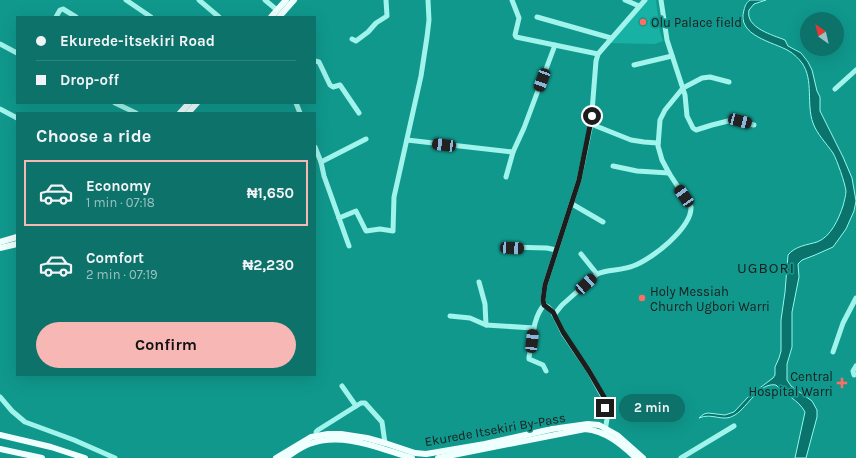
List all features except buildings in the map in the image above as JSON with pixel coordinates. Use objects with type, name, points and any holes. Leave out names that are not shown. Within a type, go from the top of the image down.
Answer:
[{"type":"main road","points":[[272,16],[286,0]]},
{"type":"main road","points":[[280,16],[294,0]]},
{"type":"main road","points":[[181,112],[188,104]]},
{"type":"main road","points":[[189,112],[196,104]]},
{"type":"main road","points":[[0,242],[16,237]]},
{"type":"main road","points":[[0,248],[16,244]]},
{"type":"main road","name":"Ekurede Itsekiri By-Pass","points":[[276,458],[299,443],[317,435],[342,434],[367,438],[385,442],[415,453],[426,454],[588,424],[599,425],[636,458]]},
{"type":"main road","name":"Ekurede Itsekiri By-Pass","points":[[438,458],[585,429],[605,431],[630,445],[643,458]]},
{"type":"main road","points":[[0,435],[51,447],[85,458]]},
{"type":"main road","name":"Ekurede Itsekiri By-Pass","points":[[285,458],[308,444],[327,440],[363,443],[412,458]]},
{"type":"main road","points":[[0,449],[42,458]]},
{"type":"street","points":[[126,0],[150,16]]},
{"type":"street","points":[[199,0],[219,16]]},
{"type":"street","points":[[265,0],[277,10]]},
{"type":"street","points":[[352,39],[356,42],[387,16],[386,0]]},
{"type":"street","points":[[339,218],[356,211],[366,230],[380,229],[393,231],[394,197],[421,76],[429,20],[428,0]]},
{"type":"street","points":[[512,0],[519,18],[515,35],[516,37],[598,54]]},
{"type":"street","points":[[625,0],[639,6]]},
{"type":"street","points":[[605,431],[606,419],[604,397],[551,310],[544,305],[543,300],[545,285],[579,180],[590,124],[598,54],[645,0]]},
{"type":"street","points":[[661,0],[668,40],[683,88],[687,116],[694,130],[732,120],[754,125]]},
{"type":"street","points":[[57,16],[60,10],[63,9],[74,16]]},
{"type":"street","points":[[537,17],[611,38]]},
{"type":"street","points":[[0,44],[16,52]]},
{"type":"street","points":[[506,177],[513,152],[524,128],[555,45]]},
{"type":"street","points":[[634,65],[672,56]]},
{"type":"street","points":[[316,61],[319,62],[330,85],[333,87],[340,85],[359,113]]},
{"type":"street","points":[[836,89],[856,70]]},
{"type":"street","points":[[554,315],[562,305],[597,274],[601,272],[628,268],[638,264],[675,237],[688,216],[691,207],[662,160],[658,143],[660,120],[664,110],[683,88],[702,78],[710,77],[729,82]]},
{"type":"street","points":[[117,104],[134,112]]},
{"type":"street","points":[[0,110],[16,118]]},
{"type":"street","points":[[590,124],[631,140],[658,143]]},
{"type":"street","points":[[321,162],[366,139]]},
{"type":"street","points":[[407,140],[513,152]]},
{"type":"street","points":[[316,150],[349,246]]},
{"type":"street","points":[[613,166],[637,171],[669,173]]},
{"type":"street","points":[[572,204],[603,222]]},
{"type":"street","points":[[503,247],[547,248],[556,250]]},
{"type":"street","points":[[581,254],[597,274]]},
{"type":"street","points":[[479,282],[485,304],[486,325]]},
{"type":"street","points":[[833,352],[843,323],[856,298]]},
{"type":"street","points":[[544,305],[539,311],[534,328],[529,359],[543,365],[546,370]]},
{"type":"street","points":[[450,316],[470,318],[486,325],[534,328]]},
{"type":"street","points":[[854,374],[853,371],[856,366]]},
{"type":"street","points":[[342,386],[356,406]]},
{"type":"street","points":[[0,397],[25,422],[74,440],[115,458]]},
{"type":"street","points":[[317,435],[316,432],[318,430],[356,406],[365,403],[382,422],[385,442]]},
{"type":"street","points":[[681,458],[734,426]]},
{"type":"green space","name":"Olu Palace field","points":[[646,0],[656,0],[660,32],[663,41],[655,44],[609,43]]},
{"type":"water","points":[[750,0],[766,0],[754,4],[749,10],[751,22],[761,30],[785,40],[788,46],[800,52],[800,56],[803,56],[808,62],[820,97],[820,111],[852,178],[856,201],[854,211],[846,229],[833,247],[802,260],[798,264],[799,277],[792,312],[792,347],[787,364],[787,380],[791,386],[812,401],[817,410],[817,417],[806,458],[795,458],[805,412],[799,404],[776,385],[764,387],[740,411],[731,417],[722,418],[704,416],[699,418],[708,413],[725,415],[734,412],[749,396],[775,375],[775,367],[781,351],[781,320],[788,255],[798,248],[822,240],[830,232],[839,216],[846,193],[843,177],[835,156],[819,135],[813,123],[806,70],[801,61],[791,52],[758,37],[751,32],[743,19],[744,10]]},
{"type":"place","name":"Olu Palace field","points":[[643,22]]},
{"type":"place","name":"Holy Messiah Church Ugbori Warri","points":[[642,298]]},
{"type":"place","name":"Central Hospital Warri","points":[[842,383]]},
{"type":"district","name":"UGBORI","points":[[766,268]]},
{"type":"route","points":[[592,116],[579,180],[545,285],[543,300],[544,305],[553,312],[563,332],[604,397],[605,408]]}]
